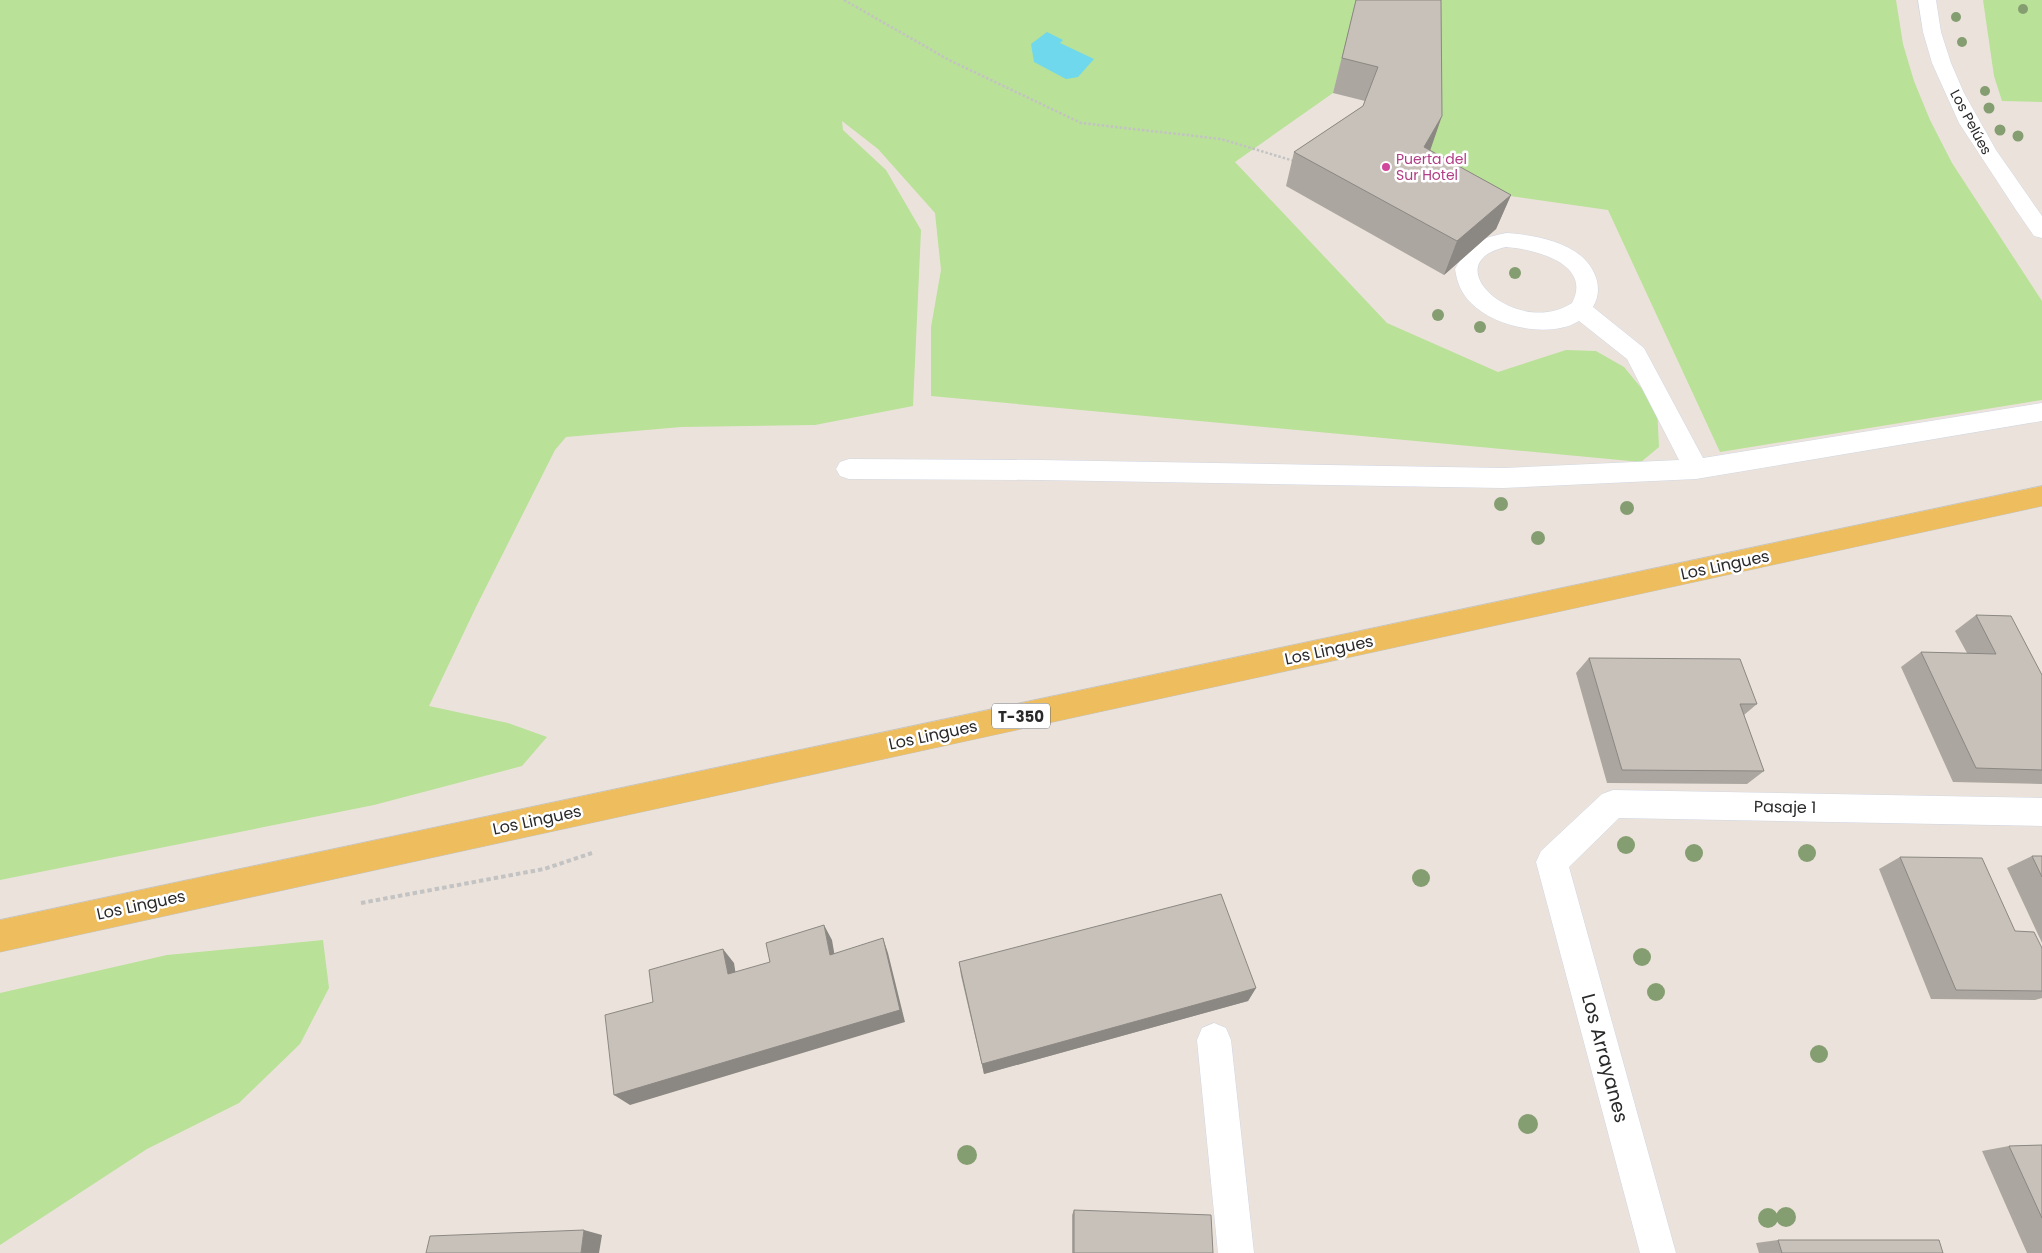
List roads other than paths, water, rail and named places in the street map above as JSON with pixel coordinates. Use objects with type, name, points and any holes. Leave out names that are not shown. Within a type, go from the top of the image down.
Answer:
[{"type":"main road","name":"Los Lingues","points":[[0,936],[2042,496]]},
{"type":"street","name":"Los Pelúes","points":[[1927,0],[1939,51],[1948,78],[1967,118],[1990,160],[2042,231]]},
{"type":"street","points":[[1506,240],[1525,240],[1545,246],[1563,254],[1578,266],[1587,283],[1587,297],[1580,309],[1566,318],[1549,321],[1528,320],[1496,310],[1482,300],[1470,287],[1466,270],[1475,252],[1489,244],[1506,240]]},
{"type":"street","points":[[1580,309],[1636,354],[1696,469]]},
{"type":"street","points":[[849,470],[1040,470],[1503,478],[1696,469],[2042,412]]},
{"type":"street","name":"Pasaje 1","points":[[1552,862],[1613,804],[2042,812]]},
{"type":"street","name":"Los Arrayanes","points":[[1552,862],[1658,1253]]},
{"type":"street","points":[[1214,1040],[1236,1253]]},
{"type":"water","points":[[1047,32],[1063,40],[1060,43],[1094,59],[1078,77],[1066,79],[1034,62],[1031,44]]},
{"type":"place","name":"Puerta del Sur Hotel","points":[[1386,167]]}]
